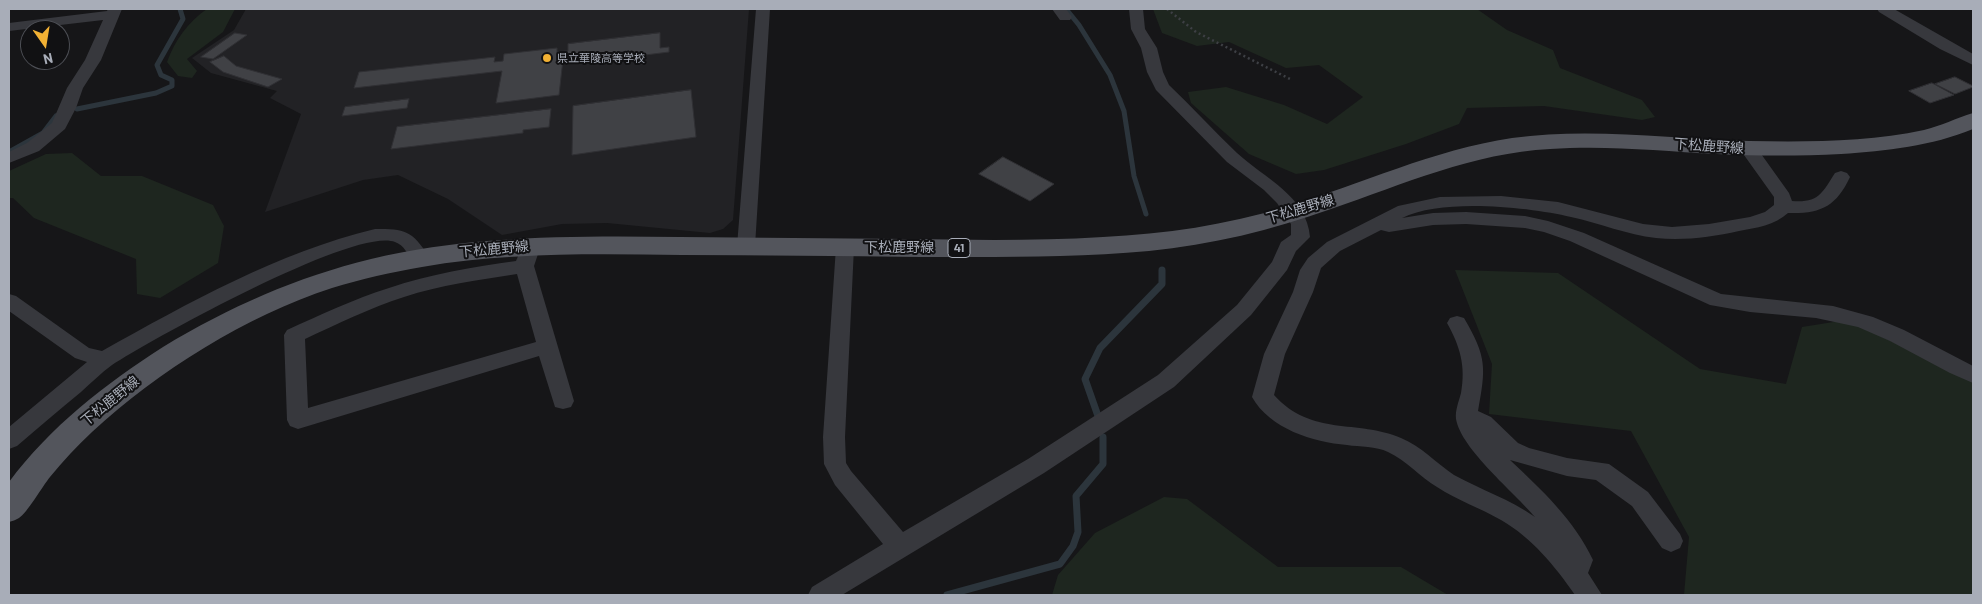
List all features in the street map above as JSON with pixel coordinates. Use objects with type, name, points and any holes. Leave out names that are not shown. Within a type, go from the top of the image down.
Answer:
[{"type":"main road","name":"下松鹿野線","points":[[9,508],[20,490],[67,436],[125,387],[194,341],[265,304],[338,277],[419,257],[528,256],[746,246],[1042,249],[1118,245],[1297,225],[1456,156],[1519,144],[1574,140],[1635,141],[1748,148],[1825,149],[1913,140],[1958,128],[1973,120]]},
{"type":"street","points":[[746,246],[763,9]]},
{"type":"street","points":[[1136,9],[1138,28],[1149,48],[1155,72],[1162,87],[1233,158],[1270,186],[1297,225],[1330,248]]},
{"type":"street","points":[[1884,9],[1945,46],[1973,60]]},
{"type":"street","points":[[9,27],[113,12],[109,26],[93,60],[75,88],[68,108],[59,124],[48,136],[33,147],[9,158]]},
{"type":"street","points":[[1748,148],[1783,198],[1783,207]]},
{"type":"street","points":[[1589,595],[1552,544],[1518,518],[1443,480],[1412,454],[1391,443],[1370,438],[1340,436],[1299,425],[1268,404],[1263,397],[1266,379],[1277,344],[1304,291],[1310,270],[1330,248],[1403,210],[1428,204],[1470,202],[1523,204],[1561,209],[1614,224],[1671,233],[1747,223],[1773,215],[1783,207],[1803,207],[1826,202],[1834,192],[1841,177]]},
{"type":"street","points":[[1379,224],[1389,226],[1434,219],[1466,218],[1525,222],[1548,227],[1577,237],[1717,300],[1739,304],[1821,311],[1851,318],[1897,335],[1973,375]]},
{"type":"street","points":[[821,595],[1036,466],[1166,381],[1244,310],[1280,265],[1297,225]]},
{"type":"street","points":[[9,440],[104,360],[211,300],[270,272],[342,243],[375,235],[399,235],[411,244],[419,257]]},
{"type":"street","points":[[845,247],[834,438],[835,464],[843,478],[900,546]]},
{"type":"street","points":[[546,346],[298,420],[294,335],[355,307],[410,288],[469,274],[528,256],[546,346],[563,401]]},
{"type":"street","points":[[9,301],[82,353],[104,360]]},
{"type":"street","points":[[1457,323],[1468,342],[1474,361],[1474,380],[1467,415],[1468,423],[1487,450],[1566,536],[1582,560],[1575,574]]},
{"type":"street","points":[[1467,415],[1484,422],[1510,449],[1524,456],[1566,467],[1601,471],[1640,499],[1671,541]]},
{"type":"path","points":[[1167,9],[1196,32],[1290,79]]},
{"type":"shaded area","points":[[207,9],[235,9],[223,32],[187,59],[197,71],[192,78],[178,76],[167,62],[170,54],[188,26]]},
{"type":"shaded area","points":[[246,9],[749,9],[733,220],[723,229],[710,233],[607,223],[562,224],[502,235],[448,199],[398,175],[363,180],[265,212],[301,114],[270,98],[277,91],[211,73],[192,58],[234,30]]},
{"type":"shaded area","points":[[1153,9],[1477,9],[1507,30],[1553,50],[1560,68],[1642,100],[1655,117],[1642,120],[1544,106],[1467,108],[1459,124],[1406,144],[1324,170],[1296,174],[1249,154],[1191,103],[1188,92],[1226,87],[1284,105],[1327,124],[1363,97],[1319,65],[1286,68],[1229,42],[1197,46],[1162,33]]},
{"type":"shaded area","points":[[72,153],[101,176],[142,176],[213,205],[224,226],[218,263],[160,298],[137,294],[136,259],[34,218],[13,198],[9,198],[9,171],[46,154]]},
{"type":"shaded area","points":[[1455,270],[1558,273],[1700,369],[1786,384],[1802,327],[1846,320],[1973,379],[1973,595],[1684,595],[1689,537],[1631,431],[1489,414],[1492,364]]},
{"type":"shaded area","points":[[1164,497],[1187,499],[1278,567],[1401,567],[1448,595],[1052,595],[1058,575],[1095,533]]},
{"type":"building","points":[[235,33],[247,35],[213,59],[201,57]]},
{"type":"building","points":[[660,33],[660,48],[669,47],[669,52],[629,57],[629,51],[563,59],[559,95],[496,103],[502,71],[354,88],[359,72],[495,57],[494,62],[503,61],[504,54],[557,48],[557,52],[568,51],[568,44]]},
{"type":"building","points":[[224,56],[236,66],[282,79],[268,87],[223,72],[210,62]]},
{"type":"building","points":[[1955,77],[1973,87],[1955,94],[1935,84]]},
{"type":"building","points":[[1932,83],[1954,95],[1930,103],[1909,91]]},
{"type":"building","points":[[691,90],[696,137],[572,155],[573,106]]},
{"type":"building","points":[[409,99],[407,108],[342,116],[345,107]]},
{"type":"building","points":[[551,109],[549,127],[523,130],[523,133],[391,149],[397,127]]},
{"type":"building","points":[[1003,157],[1054,184],[1030,201],[979,174]]},
{"type":"waterway","points":[[77,109],[156,93],[172,86],[172,80],[161,75],[157,65],[183,19],[180,9]]},
{"type":"waterway","points":[[1066,9],[1079,25],[1110,75],[1124,111],[1134,176],[1146,214]]},
{"type":"waterway","points":[[9,152],[43,133],[56,116]]},
{"type":"waterway","points":[[1098,416],[1085,379],[1100,348],[1162,284],[1162,270]]},
{"type":"waterway","points":[[947,595],[1060,564],[1073,546],[1078,532],[1076,496],[1103,464],[1103,437]]},
{"type":"place","name":"県立華陵高等学校","points":[[547,58]]}]
